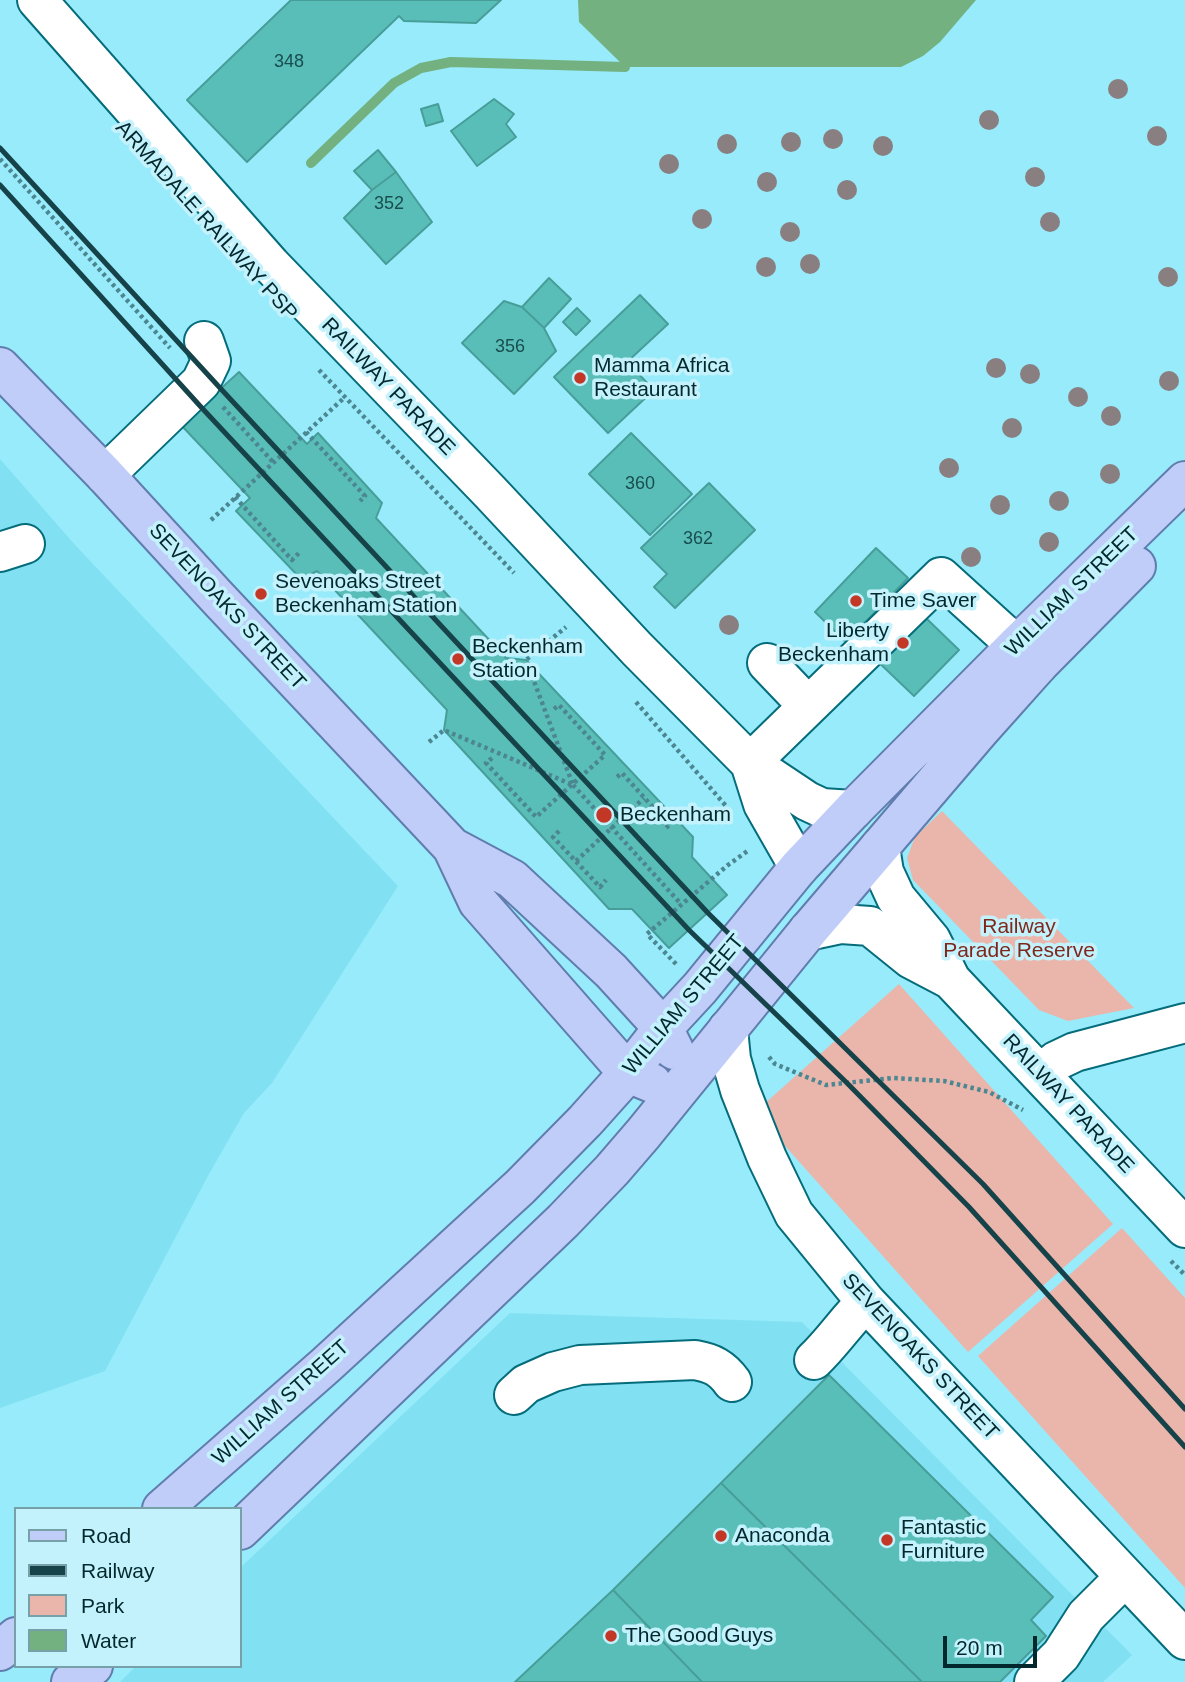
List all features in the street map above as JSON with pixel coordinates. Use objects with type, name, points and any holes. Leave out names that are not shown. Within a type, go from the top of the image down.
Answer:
[{"type":"main road","name":"SEVENOAKS STREET","points":[[0,367],[105,475],[452,847],[478,902],[628,1073],[682,1086]]},
{"type":"main road","name":"WILLIAM STREET","points":[[242,1528],[563,1221],[612,1170],[808,931],[980,730],[1028,655],[1185,481]]},
{"type":"main road","name":"WILLIAM STREET","points":[[164,1507],[326,1365],[520,1187],[628,1073],[799,867],[853,810],[1185,517]]},
{"type":"main road","name":"SEVENOAKS STREET","points":[[452,847],[512,879],[611,971],[663,1028],[682,1086]]},
{"type":"main road","points":[[0,1651],[14,1639]]},
{"type":"main road","points":[[71,1682],[90,1668]]},
{"type":"street","name":"RAILWAY PARADE","points":[[37,0],[271,265],[750,764],[822,808],[853,810]]},
{"type":"street","points":[[105,475],[201,382],[211,361],[204,341]]},
{"type":"street","points":[[750,764],[941,577],[1028,655]]},
{"type":"street","points":[[768,663],[808,706]]},
{"type":"street","name":"RAILWAY PARADE","points":[[750,764],[763,804],[799,867]]},
{"type":"street","name":"RAILWAY PARADE","points":[[880,847],[884,872],[895,898],[931,940],[951,980],[1040,1074],[1176,1242]]},
{"type":"street","name":"RAILWAY PARADE","points":[[808,931],[841,924],[870,926],[911,959],[951,980]]},
{"type":"street","points":[[1040,1074],[1056,1061],[1074,1052],[1185,1023]]},
{"type":"street","name":"SEVENOAKS STREET","points":[[729,1029],[731,1059],[740,1090],[766,1158],[794,1214],[866,1302],[1185,1640]]},
{"type":"street","points":[[814,1360],[866,1302]]},
{"type":"street","points":[[514,1395],[526,1384],[580,1365],[631,1373],[695,1360],[719,1367],[732,1382]]},
{"type":"street","points":[[1045,1678],[1086,1616],[1125,1577]]},
{"type":"path","points":[[0,159],[273,462]]},
{"type":"path","points":[[317,368],[520,579]]},
{"type":"path","points":[[211,520],[345,397]]},
{"type":"path","points":[[306,432],[365,496],[360,501]]},
{"type":"path","points":[[235,497],[292,560],[300,552]]},
{"type":"path","points":[[575,636],[566,627],[526,660],[573,785],[681,904]]},
{"type":"path","points":[[635,700],[731,812]]},
{"type":"path","points":[[492,758],[486,764],[536,817],[605,755],[559,705],[554,709]]},
{"type":"path","points":[[429,742],[444,730],[573,785]]},
{"type":"path","points":[[617,777],[622,773],[669,825],[665,829]]},
{"type":"path","points":[[576,861],[644,798]]},
{"type":"path","points":[[559,831],[553,837],[600,887],[606,880]]},
{"type":"path","points":[[647,933],[750,849],[747,840]]},
{"type":"path","points":[[775,1064],[825,1085],[893,1078],[944,1081],[989,1092],[1028,1113]]},
{"type":"path","points":[[1176,1242],[1185,1275]]},
{"type":"shaded area","points":[[0,459],[76,546],[398,886],[272,1083],[244,1113],[105,1371],[0,1408]]},
{"type":"shaded area","points":[[510,1313],[802,1322],[1132,1655],[1103,1682],[120,1682],[134,1668],[242,1668],[242,1566]]},
{"type":"green space","name":"Railway Parade Reserve","points":[[942,811],[1134,1008],[1068,1021],[1039,1010],[913,880],[907,858],[915,837]]},
{"type":"green space","points":[[899,984],[1113,1224],[968,1352],[755,1112]]},
{"type":"green space","points":[[1122,1228],[1185,1298],[1185,1588],[978,1356]]},
{"type":"water","points":[[578,0],[976,0],[940,42],[923,56],[901,67],[625,67],[579,22]]},
{"type":"building","points":[[291,0],[501,0],[476,23],[404,21],[399,16],[247,162],[187,100]]},
{"type":"building","points":[[494,99],[514,114],[506,124],[516,137],[477,166],[451,131]]},
{"type":"building","points":[[438,104],[443,121],[426,126],[421,109]]},
{"type":"building","points":[[378,150],[396,172],[372,190],[354,171]]},
{"type":"building","points":[[396,172],[432,222],[386,264],[344,218],[372,190]]},
{"type":"building","points":[[549,278],[571,299],[544,328],[522,307]]},
{"type":"building","points":[[640,295],[668,324],[627,362],[654,390],[608,433],[554,377]]},
{"type":"building","points":[[504,301],[522,307],[544,328],[556,351],[514,394],[462,343]]},
{"type":"building","points":[[577,308],[590,321],[576,335],[563,322]]},
{"type":"building","name":"Beckenham Station","points":[[239,372],[307,444],[318,433],[382,503],[376,518],[506,658],[526,660],[693,837],[692,857],[727,895],[669,948],[632,909],[609,909],[444,730],[447,710],[317,571],[301,579],[236,511],[250,498],[181,425]]},
{"type":"building","points":[[631,433],[692,494],[650,535],[589,474]]},
{"type":"building","points":[[709,483],[755,530],[675,608],[654,587],[667,574],[641,548]]},
{"type":"building","name":"Time Saver","points":[[876,548],[908,578],[846,642],[815,612]]},
{"type":"building","points":[[897,590],[959,650],[914,696],[852,637]]},
{"type":"building","name":"Fantastic Furniture","points":[[829,1375],[1053,1597],[1031,1620],[1046,1636],[1000,1682],[922,1682],[721,1483]]},
{"type":"building","name":"Anaconda","points":[[721,1483],[922,1682],[702,1682],[613,1590]]},
{"type":"building","name":"The Good Guys","points":[[613,1590],[702,1682],[515,1682]]},
{"type":"waterway","points":[[311,163],[394,83],[421,68],[451,62],[625,67]]},
{"type":"railway","points":[[0,148],[708,913],[983,1184],[1185,1409]]},
{"type":"railway","points":[[0,185],[201,407],[689,930],[846,1082],[969,1207],[1185,1447]]},
{"type":"place","name":"Mamma Africa Restaurant","points":[[580,378]]},
{"type":"place","name":"Sevenoaks Street Beckenham Station","points":[[261,594]]},
{"type":"place","name":"Time Saver","points":[[856,601]]},
{"type":"place","name":"Liberty Beckenham","points":[[903,643]]},
{"type":"place","name":"Beckenham Station","points":[[458,659]]},
{"type":"place","name":"Beckenham","points":[[604,815]]},
{"type":"place","name":"Anaconda","points":[[721,1536]]},
{"type":"place","name":"Fantastic Furniture","points":[[887,1540]]},
{"type":"place","name":"The Good Guys","points":[[611,1636]]}]
